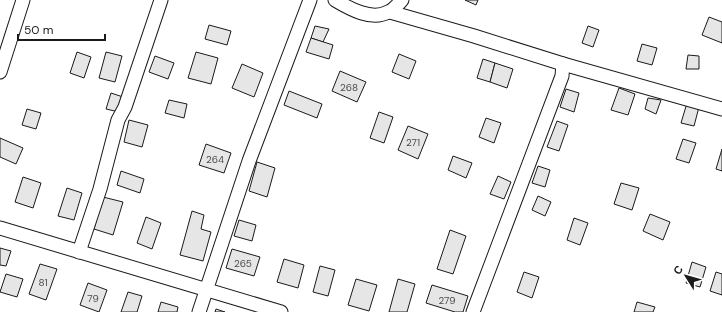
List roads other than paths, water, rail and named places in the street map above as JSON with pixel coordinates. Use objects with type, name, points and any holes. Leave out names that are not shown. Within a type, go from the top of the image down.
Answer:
[{"type":"street","points":[[0,72],[23,0]]},
{"type":"street","points":[[79,252],[100,188],[118,120],[125,107],[162,0]]},
{"type":"street","points":[[199,312],[249,161],[310,0]]},
{"type":"street","points":[[335,0],[359,12],[383,15],[390,12],[402,0]]},
{"type":"street","points":[[390,12],[563,64],[722,109]]},
{"type":"street","points":[[473,312],[562,76],[563,64]]},
{"type":"street","points":[[0,228],[281,312]]}]
